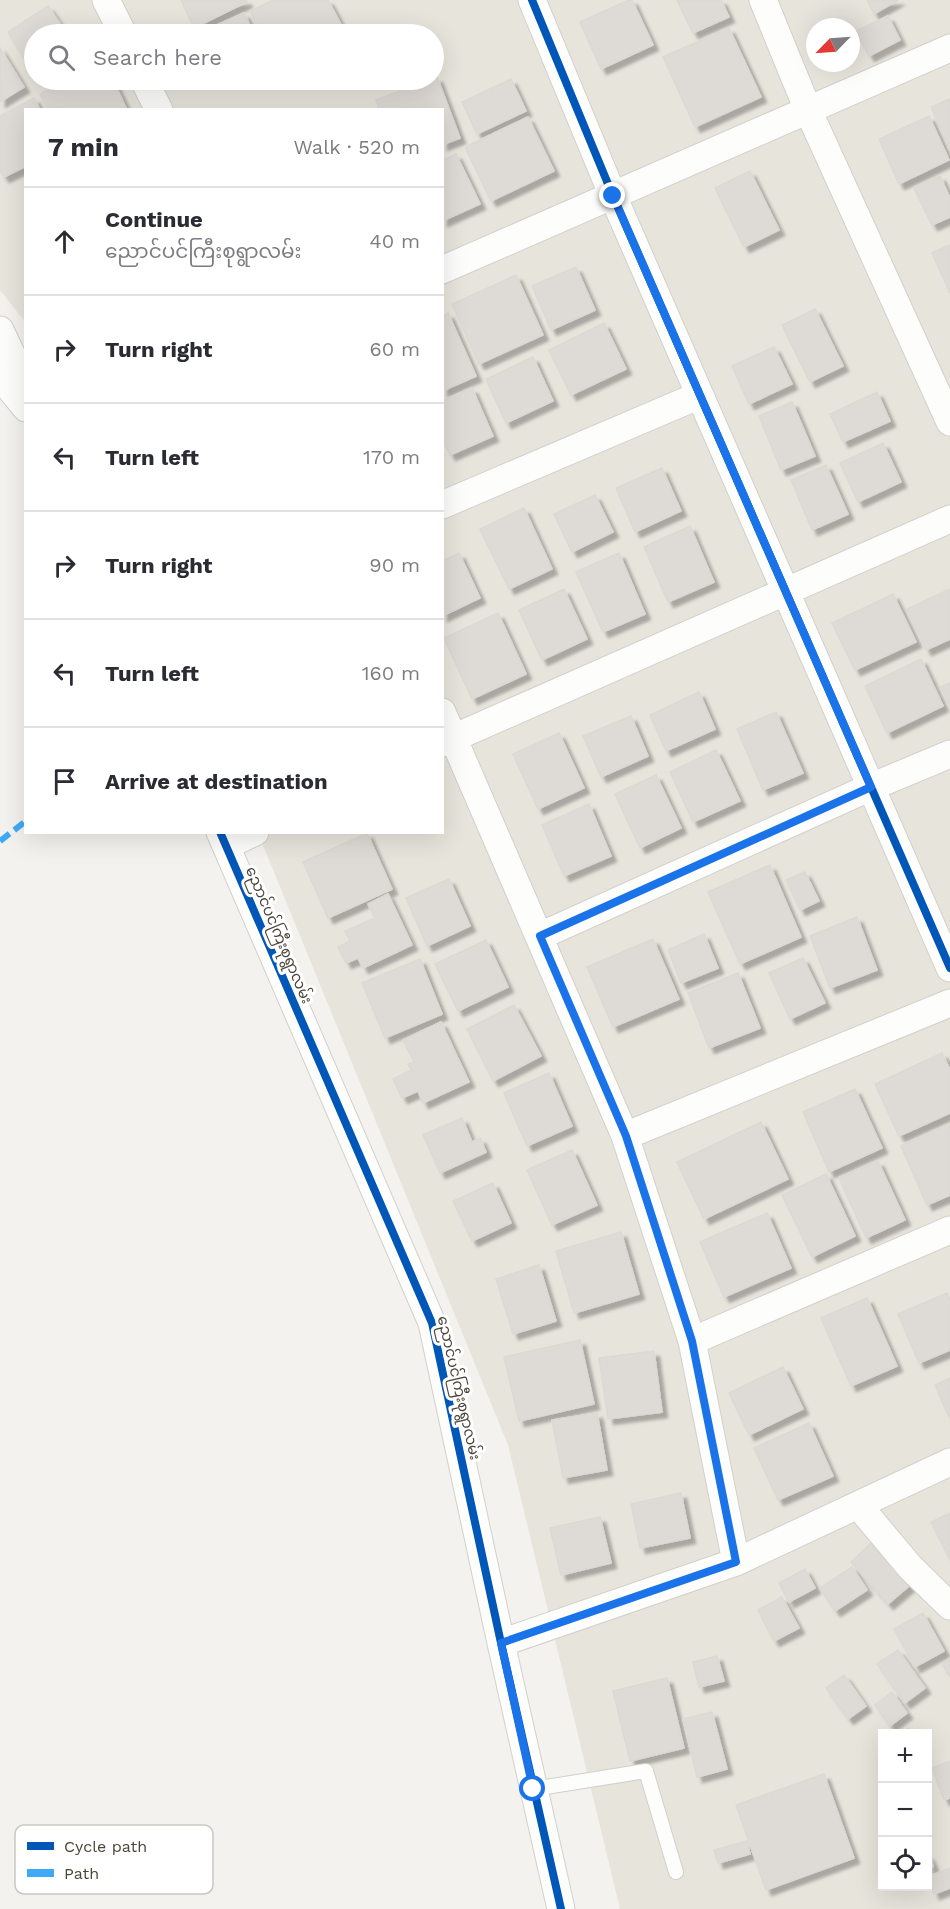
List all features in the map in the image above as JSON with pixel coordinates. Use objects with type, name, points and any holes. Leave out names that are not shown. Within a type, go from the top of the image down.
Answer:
[{"type":"street","points":[[106,0],[118,24]]},
{"type":"street","points":[[532,0],[613,196],[950,969]]},
{"type":"street","points":[[763,0],[808,110],[950,422]]},
{"type":"street","points":[[444,269],[950,48]]},
{"type":"street","points":[[149,90],[158,108]]},
{"type":"street","points":[[0,330],[24,381]]},
{"type":"street","points":[[0,376],[24,406]]},
{"type":"street","points":[[444,504],[700,395]]},
{"type":"street","points":[[448,741],[950,519]]},
{"type":"street","points":[[444,722],[448,741],[540,936],[626,1136],[692,1341],[736,1562]]},
{"type":"street","points":[[540,936],[871,787],[950,754]]},
{"type":"street","points":[[223,839],[246,834]]},
{"type":"street","name":"ညောင်ပင်ကြီးစုရွာလမ်း","points":[[223,839],[432,1323],[561,1909]]},
{"type":"street","points":[[626,1136],[950,1003]]},
{"type":"street","points":[[692,1341],[950,1230]]},
{"type":"street","points":[[501,1643],[736,1562],[950,1462]]},
{"type":"street","points":[[858,1505],[910,1567],[950,1605]]},
{"type":"lane","points":[[533,1789],[646,1771],[676,1872]]},
{"type":"shaded area","points":[[0,0],[950,0],[950,1909],[620,1909],[508,1445],[258,834],[444,834],[444,108],[24,108],[24,321],[0,290]]},
{"type":"building","points":[[181,0],[246,0],[247,2],[202,24],[192,24]]},
{"type":"building","points":[[273,0],[328,0],[341,24],[256,24],[250,11]]},
{"type":"building","points":[[632,0],[653,45],[601,69],[580,22]]},
{"type":"building","points":[[677,0],[721,0],[729,17],[693,33]]},
{"type":"building","points":[[867,0],[898,0],[874,14]]},
{"type":"building","points":[[48,6],[60,24],[24,24],[24,58],[8,32]]},
{"type":"building","points":[[244,13],[249,24],[219,24]]},
{"type":"building","points":[[888,16],[900,40],[869,56],[860,39],[860,29]]},
{"type":"building","points":[[729,28],[761,97],[695,127],[663,57]]},
{"type":"building","points":[[0,48],[24,87],[0,102]]},
{"type":"building","points":[[511,79],[526,111],[477,134],[462,102]]},
{"type":"building","points":[[49,90],[118,90],[126,108],[47,108],[40,94]]},
{"type":"building","points":[[403,90],[442,90],[460,138],[444,144],[444,108],[378,108],[376,100]]},
{"type":"building","points":[[34,98],[39,108],[24,108],[24,167],[4,177],[0,171],[0,116]]},
{"type":"building","points":[[950,99],[950,150],[931,107]]},
{"type":"building","points":[[929,116],[949,160],[899,184],[879,139]]},
{"type":"building","points":[[528,117],[554,171],[491,201],[465,147]]},
{"type":"building","points":[[456,154],[480,204],[444,220],[444,160]]},
{"type":"building","points":[[750,171],[779,230],[744,247],[715,188]]},
{"type":"building","points":[[940,176],[950,198],[950,217],[932,225],[914,188]]},
{"type":"building","points":[[950,245],[950,293],[932,253]]},
{"type":"building","points":[[576,267],[595,310],[551,330],[532,286]]},
{"type":"building","points":[[516,275],[543,335],[479,364],[452,304]]},
{"type":"building","points":[[815,309],[843,366],[810,382],[782,325]]},
{"type":"building","points":[[448,313],[476,376],[444,390],[444,315]]},
{"type":"building","points":[[604,323],[626,369],[571,395],[549,350]]},
{"type":"building","points":[[774,347],[792,384],[749,404],[732,366]]},
{"type":"building","points":[[533,357],[553,401],[506,423],[486,379]]},
{"type":"building","points":[[472,388],[493,436],[450,455],[444,442],[444,400]]},
{"type":"building","points":[[877,392],[890,421],[843,442],[830,414]]},
{"type":"building","points":[[792,402],[815,456],[781,470],[759,416]]},
{"type":"building","points":[[883,443],[901,482],[858,502],[840,463]]},
{"type":"building","points":[[826,465],[848,514],[812,530],[791,480]]},
{"type":"building","points":[[662,468],[681,511],[635,532],[616,488]]},
{"type":"building","points":[[595,495],[613,532],[572,552],[554,514]]},
{"type":"building","points":[[524,508],[552,569],[509,589],[480,529]]},
{"type":"building","points":[[690,526],[714,582],[668,602],[644,547]]},
{"type":"building","points":[[459,553],[480,598],[444,615],[444,560]]},
{"type":"building","points":[[619,553],[645,614],[603,632],[576,572]]},
{"type":"building","points":[[564,589],[587,639],[542,660],[519,610]]},
{"type":"building","points":[[950,589],[950,639],[926,650],[907,609]]},
{"type":"building","points":[[893,594],[916,642],[855,670],[832,623]]},
{"type":"building","points":[[498,613],[526,674],[472,699],[444,638]]},
{"type":"building","points":[[921,659],[943,706],[887,733],[865,686]]},
{"type":"building","points":[[950,683],[950,707],[941,687]]},
{"type":"building","points":[[699,692],[715,729],[666,751],[650,715]]},
{"type":"building","points":[[776,712],[803,773],[763,790],[737,729]]},
{"type":"building","points":[[631,716],[648,756],[601,777],[583,736]]},
{"type":"building","points":[[559,733],[584,788],[538,809],[513,754]]},
{"type":"building","points":[[716,750],[740,801],[693,822],[670,772]]},
{"type":"building","points":[[656,775],[681,828],[640,848],[615,794]]},
{"type":"building","points":[[589,804],[611,856],[564,876],[542,825]]},
{"type":"building","points":[[367,834],[392,889],[328,918],[303,862]]},
{"type":"building","points":[[770,865],[801,937],[740,964],[708,892]]},
{"type":"building","points":[[805,872],[819,901],[800,910],[786,880]]},
{"type":"building","points":[[449,879],[470,926],[427,946],[406,898]]},
{"type":"building","points":[[388,894],[412,945],[363,968],[358,958],[346,963],[338,947],[350,941],[345,931],[375,918],[368,904]]},
{"type":"building","points":[[857,917],[877,970],[830,988],[810,936]]},
{"type":"building","points":[[704,934],[718,968],[681,983],[668,950]]},
{"type":"building","points":[[653,939],[679,999],[613,1027],[587,967]]},
{"type":"building","points":[[486,940],[508,987],[458,1011],[435,964]]},
{"type":"building","points":[[803,958],[825,1003],[790,1019],[769,973]]},
{"type":"building","points":[[420,959],[442,1014],[385,1038],[362,983]]},
{"type":"building","points":[[738,973],[760,1028],[709,1048],[688,993]]},
{"type":"building","points":[[514,1005],[541,1056],[493,1081],[467,1029]]},
{"type":"building","points":[[441,1022],[469,1082],[423,1103],[418,1091],[402,1098],[393,1079],[411,1070],[408,1064],[414,1062],[403,1040]]},
{"type":"building","points":[[942,1053],[950,1070],[950,1113],[899,1136],[875,1084]]},
{"type":"building","points":[[549,1073],[572,1126],[527,1146],[504,1093]]},
{"type":"building","points":[[855,1089],[882,1148],[829,1172],[803,1112]]},
{"type":"building","points":[[462,1118],[472,1142],[480,1138],[486,1152],[440,1173],[423,1135]]},
{"type":"building","points":[[761,1122],[788,1179],[704,1219],[677,1162]]},
{"type":"building","points":[[950,1124],[950,1195],[927,1205],[901,1146]]},
{"type":"building","points":[[572,1150],[597,1205],[552,1225],[527,1170]]},
{"type":"building","points":[[878,1161],[905,1220],[866,1238],[839,1178]]},
{"type":"building","points":[[826,1174],[855,1236],[812,1257],[782,1195]]},
{"type":"building","points":[[493,1183],[511,1223],[472,1241],[453,1201]]},
{"type":"building","points":[[767,1213],[791,1268],[724,1297],[700,1242]]},
{"type":"building","points":[[621,1232],[639,1294],[574,1313],[556,1251]]},
{"type":"building","points":[[539,1265],[556,1321],[513,1334],[496,1279]]},
{"type":"building","points":[[947,1293],[950,1301],[950,1350],[919,1363],[898,1314]]},
{"type":"building","points":[[867,1298],[897,1366],[851,1386],[821,1318]]},
{"type":"building","points":[[580,1340],[594,1404],[519,1421],[504,1357]]},
{"type":"building","points":[[654,1351],[662,1412],[608,1419],[599,1358]]},
{"type":"building","points":[[783,1367],[803,1409],[749,1435],[729,1393]]},
{"type":"building","points":[[950,1378],[950,1414],[948,1415],[935,1385]]},
{"type":"building","points":[[597,1413],[607,1470],[563,1478],[552,1420]]},
{"type":"building","points":[[809,1423],[833,1476],[778,1500],[754,1448]]},
{"type":"building","points":[[681,1493],[690,1538],[640,1548],[631,1504]]},
{"type":"building","points":[[950,1513],[950,1560],[931,1522]]},
{"type":"building","points":[[600,1517],[611,1563],[561,1575],[550,1528]]},
{"type":"building","points":[[871,1543],[909,1586],[888,1604],[851,1562]]},
{"type":"building","points":[[852,1567],[867,1590],[835,1611],[820,1588]]},
{"type":"building","points":[[805,1569],[815,1588],[789,1602],[779,1583]]},
{"type":"building","points":[[782,1597],[799,1628],[774,1641],[758,1610]]},
{"type":"building","points":[[923,1613],[944,1651],[915,1667],[894,1629]]},
{"type":"building","points":[[898,1650],[925,1688],[905,1703],[877,1664]]},
{"type":"building","points":[[717,1656],[724,1681],[699,1687],[693,1662]]},
{"type":"building","points":[[950,1659],[950,1674],[942,1665]]},
{"type":"building","points":[[844,1675],[866,1706],[848,1719],[826,1688]]},
{"type":"building","points":[[667,1678],[684,1748],[630,1761],[613,1691]]},
{"type":"building","points":[[892,1692],[907,1713],[890,1726],[875,1705]]},
{"type":"building","points":[[712,1712],[727,1769],[697,1777],[683,1719]]},
{"type":"building","points":[[950,1761],[950,1798],[944,1800],[932,1768]]},
{"type":"building","points":[[824,1774],[854,1858],[766,1890],[736,1805]]},
{"type":"building","points":[[747,1841],[750,1854],[718,1863],[714,1850]]},
{"type":"building","points":[[950,1868],[950,1888],[934,1894],[932,1875]]},
{"type":"marked path","points":[[0,841],[24,823]]},
{"type":"cycle path","points":[[532,0],[613,196],[950,968]]},
{"type":"cycle path","points":[[221,834],[432,1323],[561,1909]]},
{"type":"route","points":[[533,1789],[501,1643],[736,1562],[692,1341],[626,1136],[540,936],[871,787],[613,196]]}]
